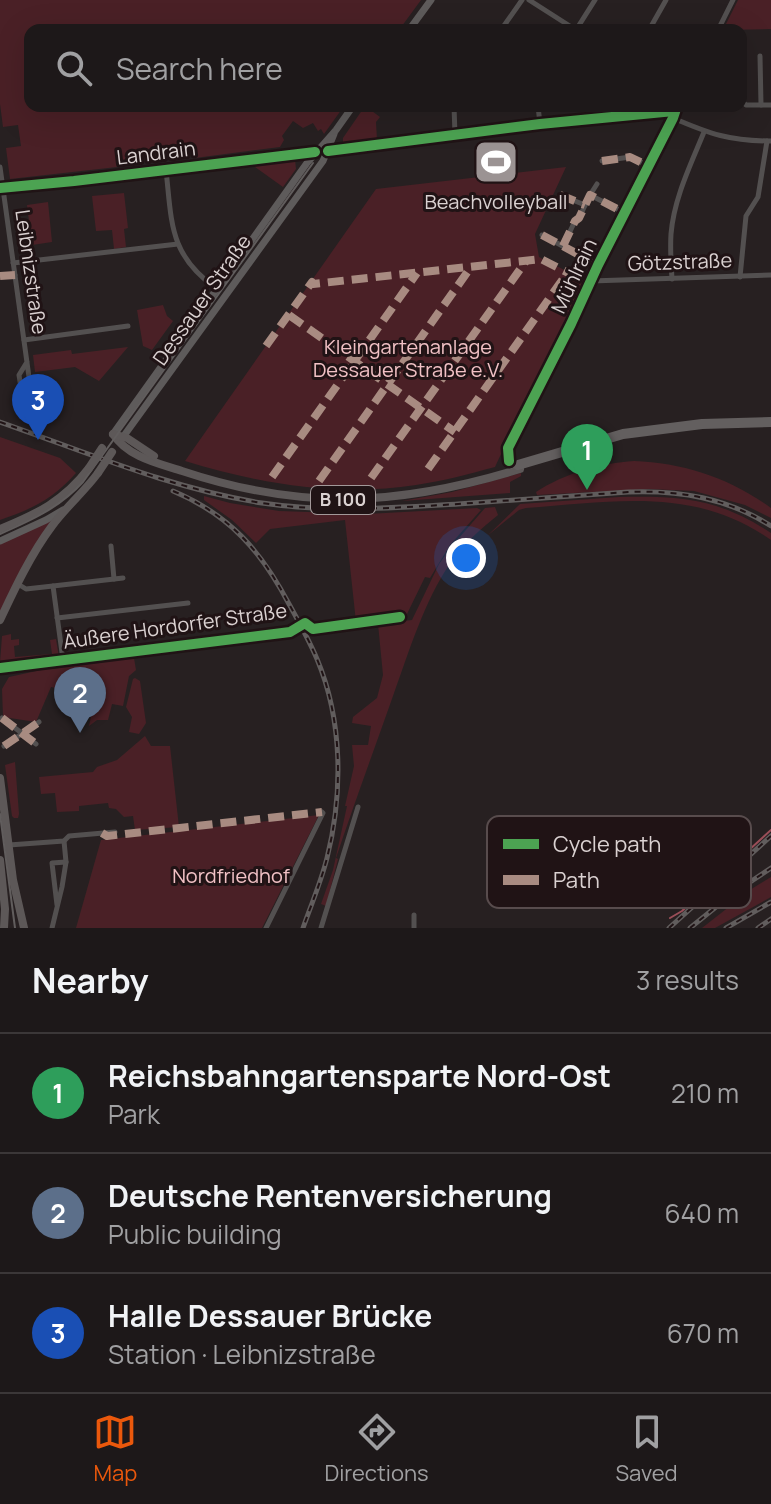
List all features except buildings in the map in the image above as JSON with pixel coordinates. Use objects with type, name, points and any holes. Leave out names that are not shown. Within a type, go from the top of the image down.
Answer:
[{"type":"highway","name":"B 100","points":[[516,465],[643,435],[701,428],[771,425]]},
{"type":"main road","points":[[413,24],[431,0]]},
{"type":"main road","name":"Dessauer Straße","points":[[2,527],[38,513],[74,486],[315,152],[349,112]]},
{"type":"main road","points":[[328,151],[540,124],[674,112]]},
{"type":"main road","name":"Dessauer Straße","points":[[0,620],[42,541],[119,446],[319,166],[336,130]]},
{"type":"main road","name":"Landrain","points":[[1,188],[328,151]]},
{"type":"main road","points":[[315,152],[319,166]]},
{"type":"main road","points":[[113,434],[119,446]]},
{"type":"main road","name":"B 100","points":[[119,446],[217,482],[262,492],[325,499],[377,499],[419,494],[455,487],[516,465]]},
{"type":"main road","points":[[0,541],[66,508]]},
{"type":"main road","name":"Äußere Hordorfer Straße","points":[[0,668],[63,660]]},
{"type":"main road","points":[[0,677],[10,667]]},
{"type":"main road","points":[[0,778],[8,845],[24,928]]},
{"type":"main road","points":[[0,860],[4,928]]},
{"type":"street","points":[[505,24],[522,0]]},
{"type":"street","points":[[529,0],[567,24]]},
{"type":"street","points":[[580,24],[595,0]]},
{"type":"street","points":[[652,24],[666,0]]},
{"type":"street","points":[[721,24],[733,0]]},
{"type":"street","points":[[760,56],[761,105]]},
{"type":"street","points":[[747,105],[771,105]]},
{"type":"street","points":[[454,112],[455,135]]},
{"type":"street","points":[[539,112],[540,124]]},
{"type":"street","points":[[674,112],[704,132],[736,140],[769,141],[758,197],[746,216],[740,277]]},
{"type":"street","name":"Mühlrain","points":[[516,465],[508,448],[674,112]]},
{"type":"street","points":[[672,279],[671,232],[676,207],[704,132]]},
{"type":"street","points":[[602,161],[630,157],[649,166]]},
{"type":"street","name":"Leibnizstraße","points":[[0,167],[1,188],[15,275],[24,340],[27,362],[33,406],[28,412],[24,408],[19,375],[27,362]]},
{"type":"street","points":[[166,170],[178,244],[193,270],[217,289]]},
{"type":"street","points":[[563,246],[597,184]]},
{"type":"street","points":[[560,195],[585,205]]},
{"type":"street","points":[[590,195],[625,213]]},
{"type":"street","points":[[542,235],[598,265]]},
{"type":"street","points":[[13,263],[178,244]]},
{"type":"street","points":[[0,276],[15,275]]},
{"type":"street","name":"Götzstraße","points":[[591,281],[771,275]]},
{"type":"street","points":[[24,340],[128,326]]},
{"type":"street","points":[[111,546],[114,579]]},
{"type":"street","points":[[18,584],[26,589],[123,578]]},
{"type":"street","points":[[53,586],[63,660]]},
{"type":"street","points":[[57,618],[188,603]]},
{"type":"street","name":"Äußere Hordorfer Straße","points":[[63,660],[290,632],[305,623],[313,629],[400,617]]},
{"type":"street","points":[[2,718],[36,744]]},
{"type":"street","points":[[4,746],[39,722]]},
{"type":"street","points":[[321,928],[358,807]]},
{"type":"street","points":[[266,928],[322,812]]},
{"type":"street","points":[[8,845],[64,841],[69,836],[115,832]]},
{"type":"street","points":[[52,928],[66,862],[64,841]]},
{"type":"street","points":[[57,905],[52,863],[66,862]]},
{"type":"street","points":[[414,915],[414,928]]},
{"type":"green space","points":[[0,0],[421,0],[403,24],[24,24],[24,112],[340,112],[324,134],[313,123],[303,128],[293,121],[282,136],[284,140],[280,147],[195,158],[193,148],[135,154],[135,165],[10,179],[6,148],[21,146],[18,125],[3,127],[0,104]]},
{"type":"green space","points":[[738,0],[771,0],[771,29],[747,30],[747,24],[726,24]]},
{"type":"green space","points":[[361,112],[373,112],[380,117],[376,122],[377,140],[343,143],[343,138]]},
{"type":"green space","points":[[295,160],[296,169],[283,187],[251,164]]},
{"type":"green space","name":"Kleingartenanlage Dessauer Straße e.V.","points":[[566,167],[535,234],[539,257],[586,281],[570,323],[520,413],[495,467],[426,483],[358,490],[270,482],[185,461],[376,189]]},
{"type":"green space","points":[[124,193],[128,228],[124,229],[126,247],[114,249],[112,230],[96,231],[92,196]]},
{"type":"green space","points":[[48,202],[52,242],[32,245],[27,205]]},
{"type":"green space","points":[[163,305],[167,316],[173,321],[152,350],[143,346],[137,310]]},
{"type":"green space","points":[[128,347],[99,381],[75,367],[35,372],[33,355]]},
{"type":"green space","points":[[0,437],[60,458],[76,473],[41,502],[0,520]]},
{"type":"green space","points":[[634,461],[671,465],[723,480],[771,508],[771,518],[745,505],[694,491],[649,489],[537,495],[536,492],[583,470]]},
{"type":"green space","points":[[521,473],[510,482],[510,493],[402,501],[452,492]]},
{"type":"green space","points":[[204,496],[279,511],[367,514],[481,510],[450,545],[430,578],[425,577],[407,614],[356,622],[345,520],[270,529],[256,543],[232,520],[204,500]]},
{"type":"green space","points":[[661,497],[716,506],[752,521],[771,533],[771,540],[713,511],[683,505],[622,501],[526,508],[519,510],[487,536],[520,504]]},
{"type":"green space","points":[[495,507],[498,515],[456,555],[425,610],[336,858],[326,906],[321,904],[333,870],[347,806],[354,766],[352,745],[368,745],[371,726],[352,723],[353,717],[377,698],[383,675],[378,624],[412,620],[439,564],[452,546],[485,508]]},
{"type":"green space","points":[[52,520],[0,612],[0,543]]},
{"type":"green space","points":[[11,634],[11,640],[19,639],[19,645],[14,646],[15,657],[52,654],[50,640],[56,639],[59,657],[0,662],[2,636]]},
{"type":"green space","points":[[134,658],[136,670],[129,676],[123,706],[112,704],[108,720],[97,720],[89,726],[95,697],[51,687],[36,722],[3,717],[2,689],[9,677],[64,665]]},
{"type":"green space","points":[[135,678],[140,681],[146,723],[139,734],[129,732],[132,717],[126,707]]},
{"type":"green space","points":[[145,736],[151,746],[170,746],[179,827],[135,830],[133,816],[124,817],[116,809],[109,808],[108,803],[79,806],[79,811],[57,812],[55,793],[41,794],[39,777],[93,772],[97,767],[117,760]]},
{"type":"green space","points":[[15,762],[18,818],[12,816],[5,765]]},
{"type":"green space","name":"Nordfriedhof","points":[[319,815],[262,928],[76,928],[101,840]]},
{"type":"green space","points":[[771,877],[771,897],[715,928],[702,928],[728,908],[751,908],[753,888]]},
{"type":"waterway","points":[[751,848],[771,830]]},
{"type":"waterway","points":[[670,918],[685,908]]},
{"type":"tram line","points":[[0,534],[55,506],[83,482],[313,163]]},
{"type":"tram line","points":[[0,814],[15,928]]},
{"type":"railway","points":[[0,422],[162,479],[262,503],[360,509],[628,492],[666,493],[720,502],[771,526]]},
{"type":"railway","points":[[173,491],[211,511],[255,551],[300,624],[326,683],[336,732],[336,809],[325,867],[303,928]]},
{"type":"railway","points":[[751,854],[771,836]]},
{"type":"railway","points":[[751,881],[771,868]]},
{"type":"railway","points":[[726,928],[771,902]]},
{"type":"railway","points":[[669,928],[691,908]]},
{"type":"railway","points":[[690,928],[715,908]]},
{"type":"railway","points":[[758,928],[771,919]]},
{"type":"marked path","points":[[602,161],[630,157],[649,166]]},
{"type":"marked path","points":[[560,195],[585,205]]},
{"type":"marked path","points":[[563,246],[590,195],[625,213]]},
{"type":"marked path","points":[[542,235],[598,265]]},
{"type":"marked path","points":[[266,346],[312,282],[541,259],[590,284]]},
{"type":"marked path","points":[[371,478],[526,261]]},
{"type":"marked path","points":[[319,481],[471,267]]},
{"type":"marked path","points":[[428,469],[568,272]]},
{"type":"marked path","points":[[272,477],[417,273]]},
{"type":"marked path","points":[[0,276],[15,275]]},
{"type":"marked path","points":[[289,315],[455,432]]},
{"type":"marked path","points":[[2,718],[36,744]]},
{"type":"marked path","points":[[4,746],[39,722]]},
{"type":"marked path","points":[[102,833],[107,836],[322,812]]},
{"type":"cycle path","points":[[328,151],[664,112]]},
{"type":"cycle path","points":[[509,461],[508,448],[675,112]]},
{"type":"cycle path","points":[[0,188],[315,152]]},
{"type":"cycle path","points":[[0,668],[290,632],[305,623],[313,629],[400,617]]},
{"type":"place","name":"Beachvolleyball","points":[[496,162]]},
{"type":"place","name":"Halle Dessauer Brücke","points":[[38,440]]},
{"type":"place","name":"Reichsbahngartensparte Nord-Ost","points":[[587,490]]},
{"type":"place","name":"Deutsche Rentenversicherung","points":[[80,733]]}]
